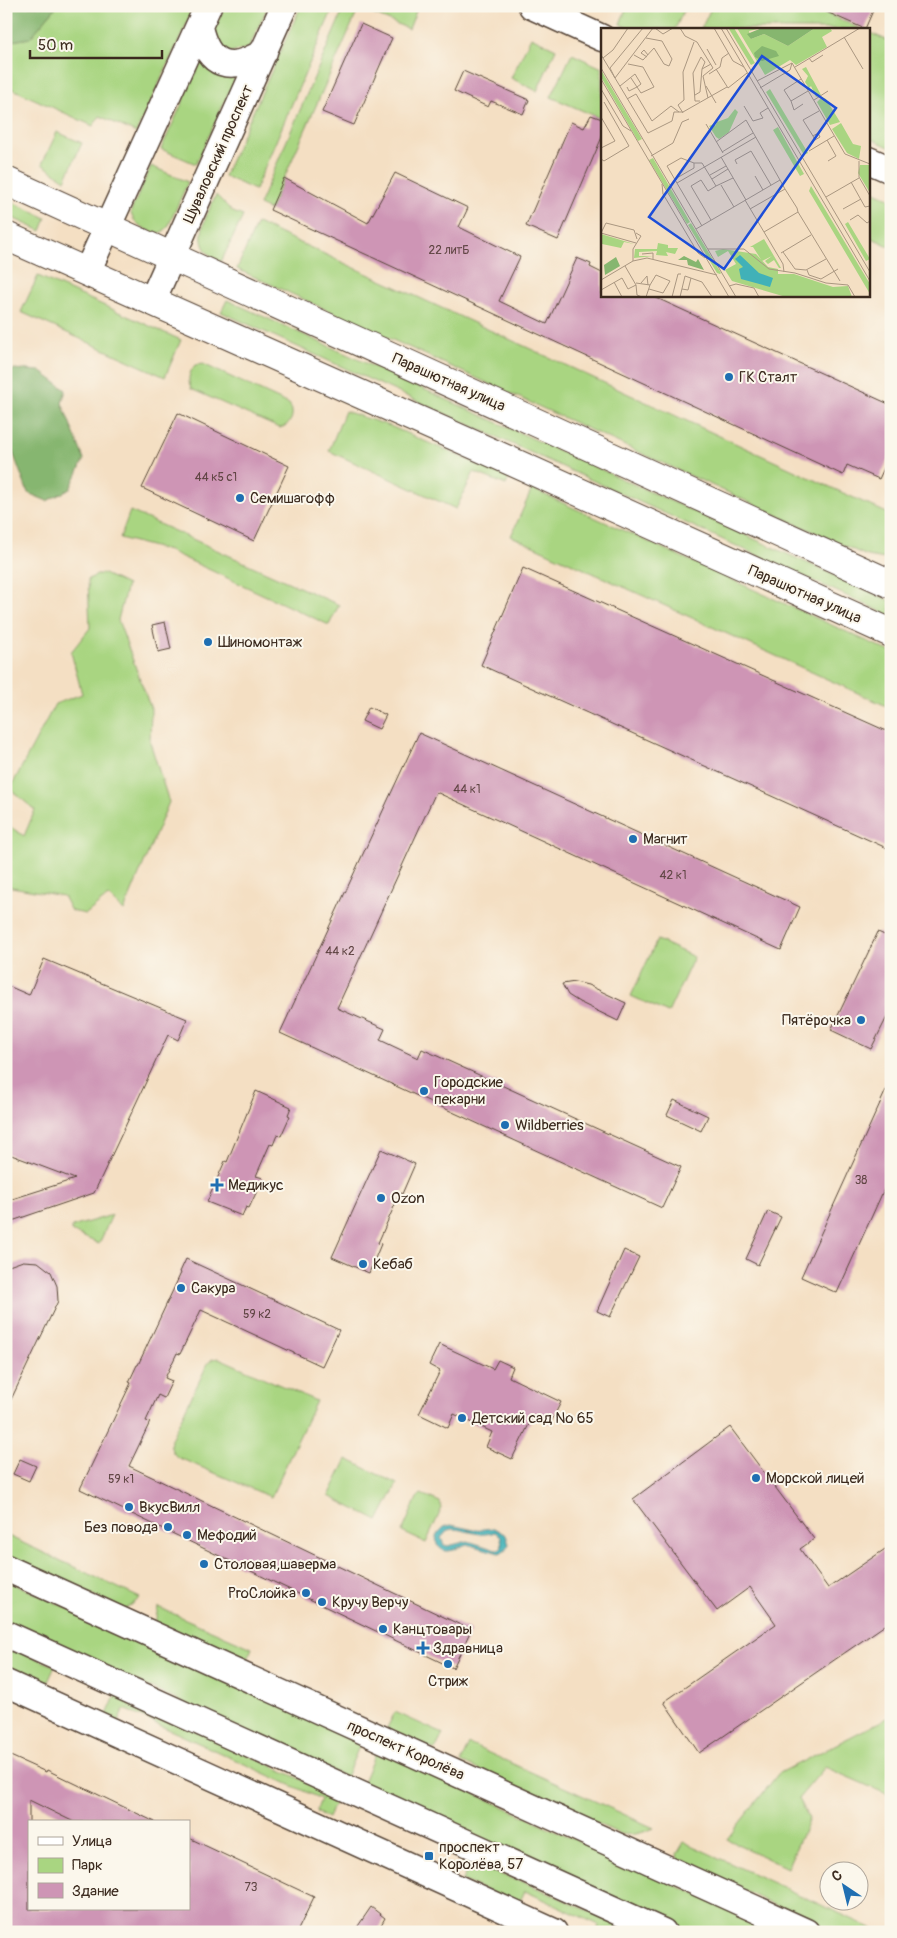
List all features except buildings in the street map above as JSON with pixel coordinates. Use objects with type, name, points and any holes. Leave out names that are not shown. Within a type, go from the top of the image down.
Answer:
[{"type":"main road","name":"Парашютная улица","points":[[6,181],[891,584]]},
{"type":"main road","name":"Парашютная улица","points":[[6,236],[891,633]]},
{"type":"street","name":"Шуваловский проспект","points":[[152,301],[284,6]]},
{"type":"street","points":[[532,6],[601,38]]},
{"type":"street","points":[[204,17],[205,47],[211,56],[220,62],[241,64],[264,52]]},
{"type":"street","points":[[87,272],[204,17]]},
{"type":"street","points":[[870,161],[891,170]]},
{"type":"street","name":"проспект Королёва","points":[[6,1568],[806,1932]]},
{"type":"street","points":[[6,1634],[663,1932]]},
{"type":"street","points":[[6,1684],[554,1932]]},
{"type":"green space","points":[[6,6],[57,6],[30,38],[6,42]]},
{"type":"green space","points":[[57,6],[195,6],[136,133],[100,116],[93,126],[6,86],[6,42],[30,38]]},
{"type":"green space","points":[[225,6],[268,6],[249,48],[225,53],[214,38],[214,30]]},
{"type":"green space","points":[[301,6],[334,6],[255,190],[224,176]]},
{"type":"green space","points":[[345,6],[418,6],[409,29],[359,8],[270,210],[259,205]]},
{"type":"green space","points":[[627,6],[686,6],[675,28],[628,28],[620,24]]},
{"type":"green space","points":[[712,6],[810,6],[859,28],[701,28]]},
{"type":"green space","points":[[870,33],[891,42],[891,148],[870,138]]},
{"type":"green space","points":[[531,37],[556,49],[537,91],[511,78]]},
{"type":"green space","points":[[572,54],[601,68],[601,119],[551,97]]},
{"type":"green space","points":[[201,62],[231,75],[234,81],[196,164],[161,149]]},
{"type":"green space","points":[[57,132],[82,143],[65,180],[42,164]]},
{"type":"green space","points":[[151,166],[188,182],[168,227],[159,233],[140,226],[134,219],[131,211]]},
{"type":"green space","points":[[870,190],[891,199],[891,247],[870,237]]},
{"type":"green space","points":[[216,195],[233,212],[243,216],[221,262],[211,256],[205,249],[202,241],[204,223]]},
{"type":"green space","points":[[6,199],[46,218],[41,231],[6,215]]},
{"type":"green space","points":[[257,223],[891,515],[891,560],[867,556],[237,269]]},
{"type":"green space","points":[[38,276],[181,340],[165,377],[21,312]]},
{"type":"green space","points":[[227,300],[891,601],[891,616],[221,312]]},
{"type":"green space","points":[[203,364],[289,404],[292,415],[287,425],[279,428],[191,389],[189,376],[191,371],[195,365]]},
{"type":"green space","points":[[14,369],[40,371],[66,390],[62,403],[84,459],[70,489],[47,501],[28,493],[6,434],[6,376]]},
{"type":"green space","points":[[345,411],[390,426],[509,478],[506,485],[474,472],[456,509],[329,451]]},
{"type":"green space","points":[[532,489],[891,652],[891,708],[511,536]]},
{"type":"green space","points":[[130,511],[339,605],[329,625],[169,551],[120,538]]},
{"type":"green space","points":[[102,573],[127,585],[118,620],[151,709],[150,742],[169,802],[124,911],[108,896],[86,914],[71,911],[63,896],[6,886],[6,824],[24,836],[35,810],[10,789],[55,704],[82,694],[71,652],[90,628],[88,579]]},
{"type":"green space","points":[[657,940],[694,957],[668,1013],[631,996]]},
{"type":"green space","points":[[112,1215],[99,1244],[71,1231],[72,1227]]},
{"type":"green space","points":[[219,1358],[316,1401],[271,1497],[177,1457],[171,1449],[171,1439],[207,1365],[212,1359]]},
{"type":"green space","points":[[347,1459],[397,1484],[378,1521],[329,1496]]},
{"type":"green space","points":[[421,1494],[440,1502],[442,1508],[426,1543],[402,1532],[417,1498]]},
{"type":"green space","points":[[6,1535],[140,1598],[125,1610],[6,1554]]},
{"type":"green space","points":[[6,1580],[361,1742],[346,1777],[6,1622]]},
{"type":"green space","points":[[158,1607],[252,1648],[248,1658],[205,1647],[155,1624]]},
{"type":"green space","points":[[6,1646],[55,1666],[45,1689],[6,1672]]},
{"type":"green space","points":[[116,1694],[337,1796],[328,1818],[316,1812],[321,1799],[124,1709],[118,1722],[106,1717]]},
{"type":"green space","points":[[395,1712],[443,1734],[435,1750],[387,1728]]},
{"type":"green space","points":[[891,1716],[891,1796],[825,1767],[798,1799],[809,1819],[787,1868],[727,1839],[778,1774]]},
{"type":"green space","points":[[469,1744],[654,1828],[637,1834],[620,1834],[461,1762]]},
{"type":"green space","points":[[377,1749],[778,1932],[688,1932],[362,1784]]},
{"type":"green space","points":[[684,1842],[820,1904],[820,1910],[832,1910],[880,1932],[833,1932],[678,1860],[677,1854]]},
{"type":"green space","points":[[470,1864],[528,1884],[637,1932],[597,1932],[599,1925],[525,1891],[518,1905],[462,1880]]},
{"type":"water","points":[[451,1525],[474,1530],[494,1528],[506,1535],[509,1544],[505,1551],[499,1553],[467,1544],[448,1551],[444,1550],[437,1545],[436,1535],[444,1527]],"holes":[[[457,1529],[478,1534],[495,1532],[501,1537],[502,1547],[496,1550],[468,1541],[448,1546],[444,1545],[441,1538],[448,1530]]]},
{"type":"place","name":"ГК Сталт","points":[[729,377]]},
{"type":"place","name":"Семишагофф","points":[[240,498]]},
{"type":"place","name":"Шиномонтаж","points":[[208,642]]},
{"type":"place","name":"Магнит","points":[[633,839]]},
{"type":"place","name":"Пятёрочка","points":[[861,1020]]},
{"type":"place","name":"Городские пекарни","points":[[424,1091]]},
{"type":"place","name":"Wildberries","points":[[505,1125]]},
{"type":"place","name":"Медикус","points":[[217,1185]]},
{"type":"place","name":"Ozon","points":[[381,1198]]},
{"type":"place","name":"Кебаб","points":[[363,1264]]},
{"type":"place","name":"Сакура","points":[[181,1288]]},
{"type":"place","name":"Детский сад № 65","points":[[462,1418]]},
{"type":"place","name":"Морской лицей","points":[[756,1478]]},
{"type":"place","name":"ВкусВилл","points":[[129,1507]]},
{"type":"place","name":"Без повода","points":[[168,1527]]},
{"type":"place","name":"Мефодий","points":[[187,1535]]},
{"type":"place","name":"Столовая,шаверма","points":[[204,1564]]},
{"type":"place","name":"ProСлойка","points":[[306,1593]]},
{"type":"place","name":"Кручу Верчу","points":[[322,1602]]},
{"type":"place","name":"Канцтовары","points":[[383,1629]]},
{"type":"place","name":"Здравница","points":[[423,1648]]},
{"type":"place","name":"Стриж","points":[[448,1664]]},
{"type":"place","name":"проспект Королёва, 57","points":[[429,1856]]}]
